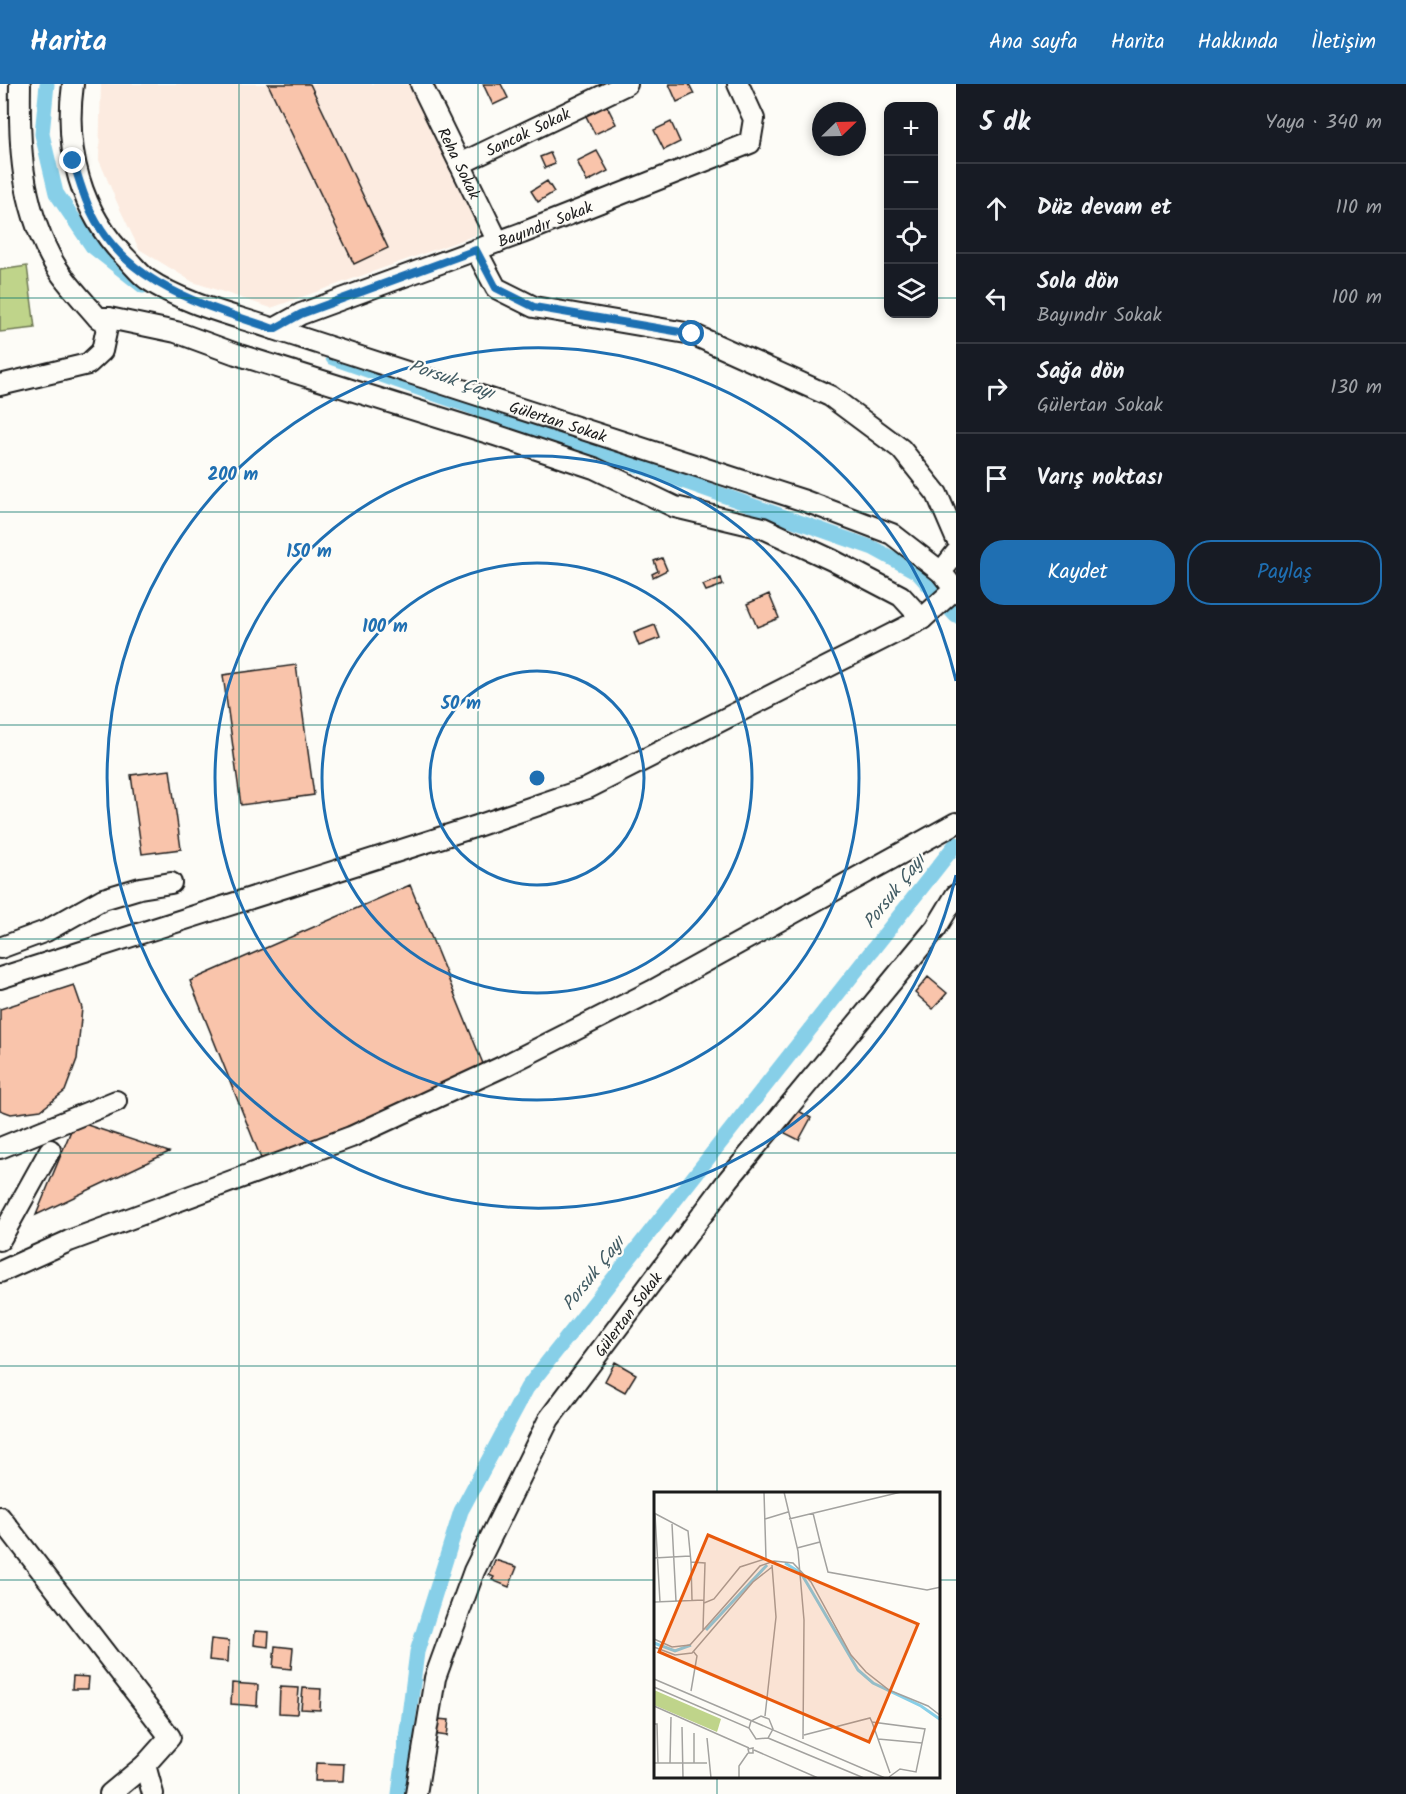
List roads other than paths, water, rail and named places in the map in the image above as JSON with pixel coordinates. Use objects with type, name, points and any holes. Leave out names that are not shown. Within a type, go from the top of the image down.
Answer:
[{"type":"street","points":[[20,84],[19,135],[28,203],[50,257],[98,318],[109,318],[176,332],[236,354],[594,468],[675,507],[763,528],[901,596],[922,619]]},
{"type":"street","name":"Gülertan Sokak","points":[[73,84],[69,116],[73,161],[89,207],[111,243],[147,278],[206,306],[805,501],[892,534],[941,572],[950,594]]},
{"type":"street","name":"Reha Sokak","points":[[422,84],[498,242]]},
{"type":"street","name":"Sancak Sokak","points":[[460,164],[627,84]]},
{"type":"street","name":"Bayındır Sokak","points":[[274,329],[301,314],[498,242],[750,143],[754,119],[738,84]]},
{"type":"street","points":[[476,250],[496,288],[534,307],[692,334],[830,396],[901,449],[937,494],[956,538]]},
{"type":"street","points":[[0,385],[88,364],[102,351],[109,318]]},
{"type":"street","points":[[941,572],[956,553]]},
{"type":"street","points":[[0,978],[477,826],[588,788],[922,619],[950,594]]},
{"type":"street","points":[[0,1272],[69,1241],[351,1137],[502,1067],[652,991],[950,826]]},
{"type":"street","points":[[0,948],[46,932],[103,899],[140,888],[171,883]]},
{"type":"street","name":"Gülertan Sokak","points":[[416,1794],[435,1678],[474,1572],[549,1419],[729,1179],[936,928],[956,895]]},
{"type":"street","points":[[0,1148],[116,1101]]},
{"type":"street","points":[[0,1239],[50,1150]]},
{"type":"street","points":[[0,1517],[170,1737],[145,1765],[110,1794]]},
{"type":"street","points":[[145,1765],[153,1794]]},
{"type":"waterway","name":"Porsuk Çayı","points":[[47,84],[42,134],[56,193],[92,246],[143,286]]},
{"type":"waterway","name":"Porsuk Çayı","points":[[333,358],[873,548],[917,572],[956,616]]},
{"type":"waterway","name":"Porsuk Çayı","points":[[399,1794],[417,1652],[461,1511],[527,1388],[956,844]]}]
